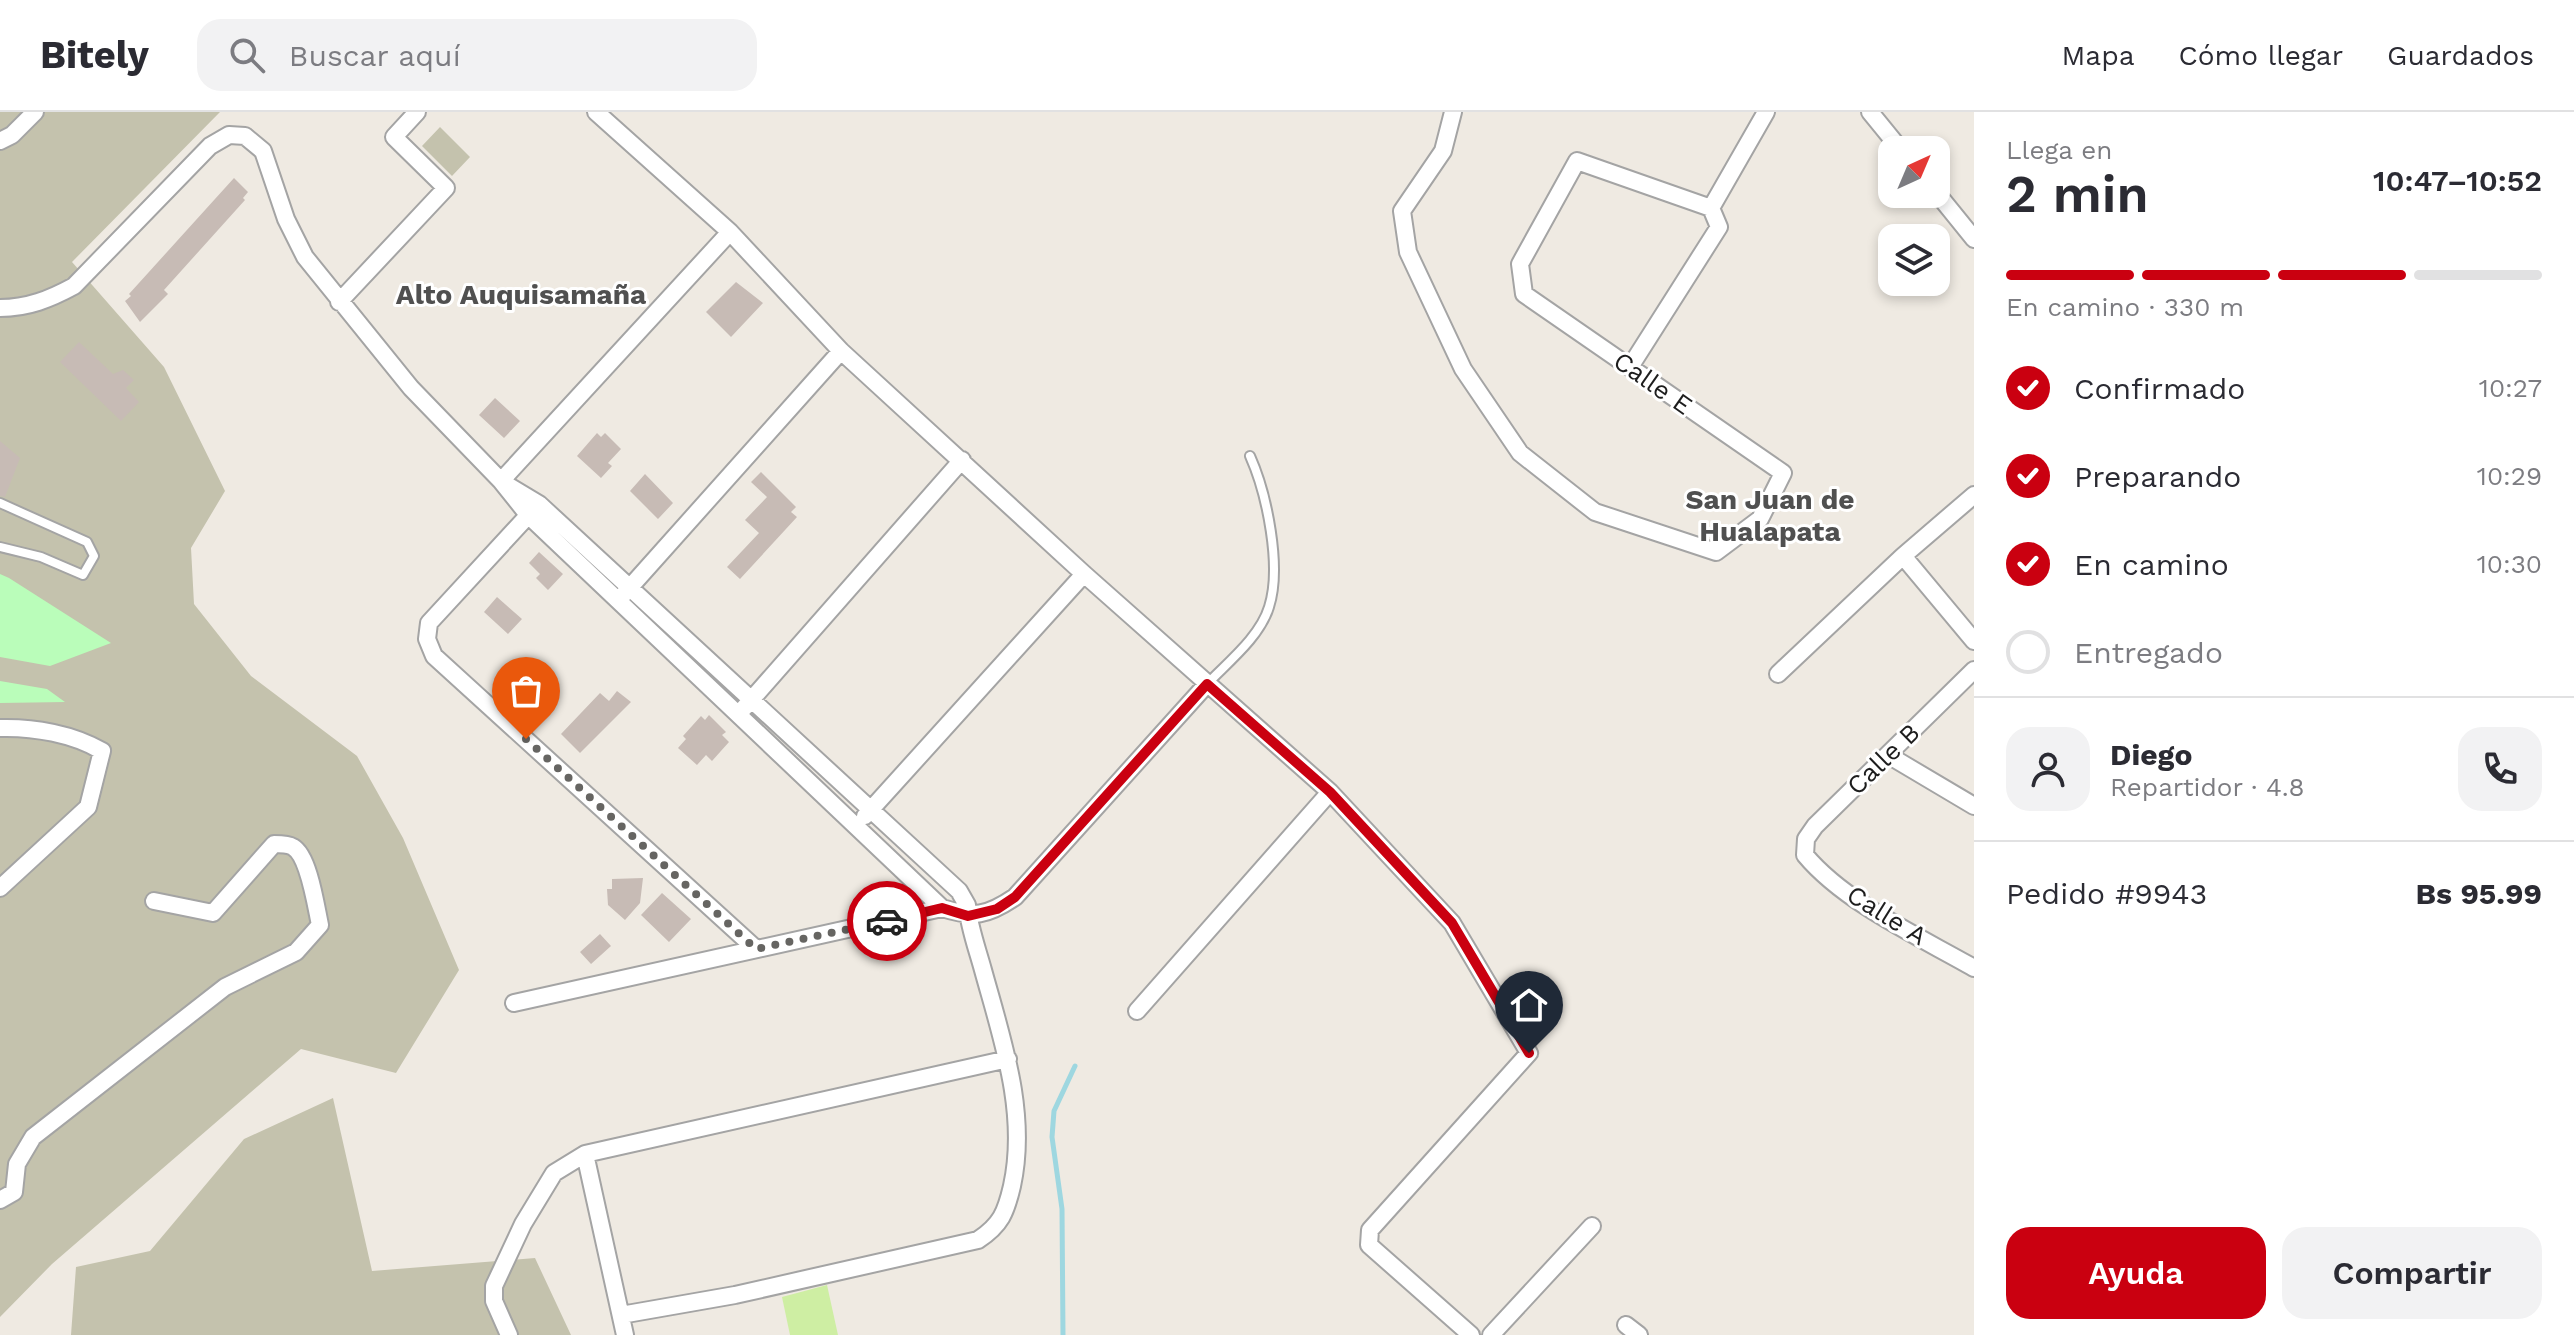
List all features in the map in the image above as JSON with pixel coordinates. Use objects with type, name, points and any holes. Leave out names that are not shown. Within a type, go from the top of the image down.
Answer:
[{"type":"street","points":[[0,141],[12,135],[35,112]]},
{"type":"street","points":[[339,302],[446,188],[394,137],[417,112]]},
{"type":"street","points":[[596,112],[730,232],[841,351],[1084,574],[1330,792],[1452,923],[1529,1053],[1370,1230],[1369,1245],[1471,1335]]},
{"type":"street","name":"Calle E","points":[[1453,112],[1443,151],[1402,211],[1408,252],[1463,369],[1520,453],[1595,512],[1716,552],[1760,519],[1783,473],[1524,294],[1520,264],[1577,161],[1711,208]]},
{"type":"street","points":[[1630,367],[1719,227],[1711,208],[1766,112]]},
{"type":"street","points":[[1870,112],[1890,136]]},
{"type":"street","points":[[0,308],[18,308],[49,300],[74,286],[210,146],[229,135],[245,136],[263,151],[286,219],[305,257],[411,388],[501,481],[630,587],[959,891],[967,905],[1008,1059],[1019,1154],[1006,1213],[996,1228],[978,1240],[890,1261],[735,1295],[621,1315]]},
{"type":"street","points":[[1949,208],[1974,239]]},
{"type":"street","points":[[501,481],[730,232]]},
{"type":"street","points":[[617,601],[841,351]]},
{"type":"street","points":[[739,714],[962,460]]},
{"type":"street","points":[[1778,674],[1903,556],[1974,495]]},
{"type":"street","points":[[534,510],[617,601],[942,908],[968,916],[997,909],[1015,897],[1207,684]]},
{"type":"street","points":[[534,510],[429,623],[427,639],[434,656],[756,949]]},
{"type":"street","points":[[1903,556],[1974,641]]},
{"type":"street","points":[[857,825],[1084,574]]},
{"type":"street","name":"Calle B","points":[[1805,855],[1806,839],[1815,826],[1974,670]]},
{"type":"street","points":[[0,728],[17,727],[81,739],[102,751],[88,807],[0,888]]},
{"type":"street","points":[[1888,755],[1974,806]]},
{"type":"street","points":[[1137,1011],[1330,792]]},
{"type":"street","points":[[0,1200],[14,1192],[17,1164],[33,1137],[225,987],[296,952],[320,925],[307,869],[299,852],[291,845],[274,844],[213,913],[154,901]]},
{"type":"street","name":"Calle A","points":[[1805,855],[1816,869],[1874,910],[1974,968]]},
{"type":"street","points":[[514,1003],[942,908]]},
{"type":"street","points":[[509,1335],[494,1301],[494,1286],[523,1224],[554,1173],[585,1154],[1008,1059]]},
{"type":"street","points":[[585,1154],[625,1335]]},
{"type":"street","points":[[1491,1335],[1592,1226]]},
{"type":"lane","points":[[1207,684],[1249,639],[1269,608],[1273,577],[1269,525],[1262,482],[1250,456]]},
{"type":"lane","points":[[0,503],[87,542],[94,556],[83,575],[41,557],[0,547]]},
{"type":"shaded area","points":[[0,112],[220,112],[72,262],[164,367],[225,491],[191,548],[194,604],[251,676],[357,756],[403,838],[459,970],[396,1073],[301,1049],[52,1264],[0,1317]]},
{"type":"shaded area","points":[[440,127],[470,157],[452,176],[422,146]]},
{"type":"shaded area","points":[[333,1098],[372,1271],[535,1258],[571,1335],[71,1335],[76,1267],[150,1251],[244,1139]]},
{"type":"green space","points":[[0,574],[111,643],[50,666],[0,657]]},
{"type":"green space","points":[[0,681],[47,689],[65,702],[0,703]]},
{"type":"green space","points":[[827,1285],[838,1335],[790,1335],[782,1297]]},
{"type":"building","points":[[234,178],[248,192],[243,198],[245,200],[164,290],[168,294],[140,322],[125,301],[131,296],[129,294]]},
{"type":"building","points":[[736,282],[763,303],[731,337],[706,312]]},
{"type":"building","points":[[79,342],[113,374],[123,370],[134,380],[126,388],[139,402],[121,421],[60,362]]},
{"type":"building","points":[[495,398],[520,421],[504,438],[479,415]]},
{"type":"building","points":[[597,433],[601,437],[605,433],[621,449],[608,463],[612,466],[601,478],[577,456]]},
{"type":"building","points":[[0,441],[20,458],[5,497],[0,496]]},
{"type":"building","points":[[761,472],[796,507],[791,512],[797,517],[740,579],[727,567],[759,533],[745,520],[767,497],[751,482]]},
{"type":"building","points":[[645,474],[673,503],[658,519],[630,491]]},
{"type":"building","points":[[539,552],[563,574],[548,590],[536,578],[540,574],[529,563]]},
{"type":"building","points":[[497,597],[522,619],[508,634],[484,612]]},
{"type":"building","points":[[617,691],[631,702],[580,753],[561,734],[600,693],[609,701]]},
{"type":"building","points":[[709,715],[726,732],[722,735],[729,742],[712,761],[706,755],[697,765],[678,748],[686,739],[683,736],[701,716],[705,720]]},
{"type":"building","points":[[643,878],[640,903],[625,920],[608,905],[607,889],[612,889],[612,879]]},
{"type":"building","points":[[662,893],[691,919],[669,942],[641,915]]},
{"type":"building","points":[[600,934],[611,946],[591,964],[580,952]]},
{"type":"waterway","points":[[1063,1335],[1062,1209],[1052,1137],[1054,1111],[1075,1066]]},
{"type":"way so far","points":[[526,739],[756,949],[887,921]]},
{"type":"district","name":"Alto Auquisamaña","points":[[521,294]]},
{"type":"district","name":"San Juan de Hualapata","points":[[1770,515]]},
{"type":"route","points":[[887,921],[942,908],[968,916],[997,909],[1015,897],[1207,684],[1330,792],[1452,923],[1529,1053]]}]
